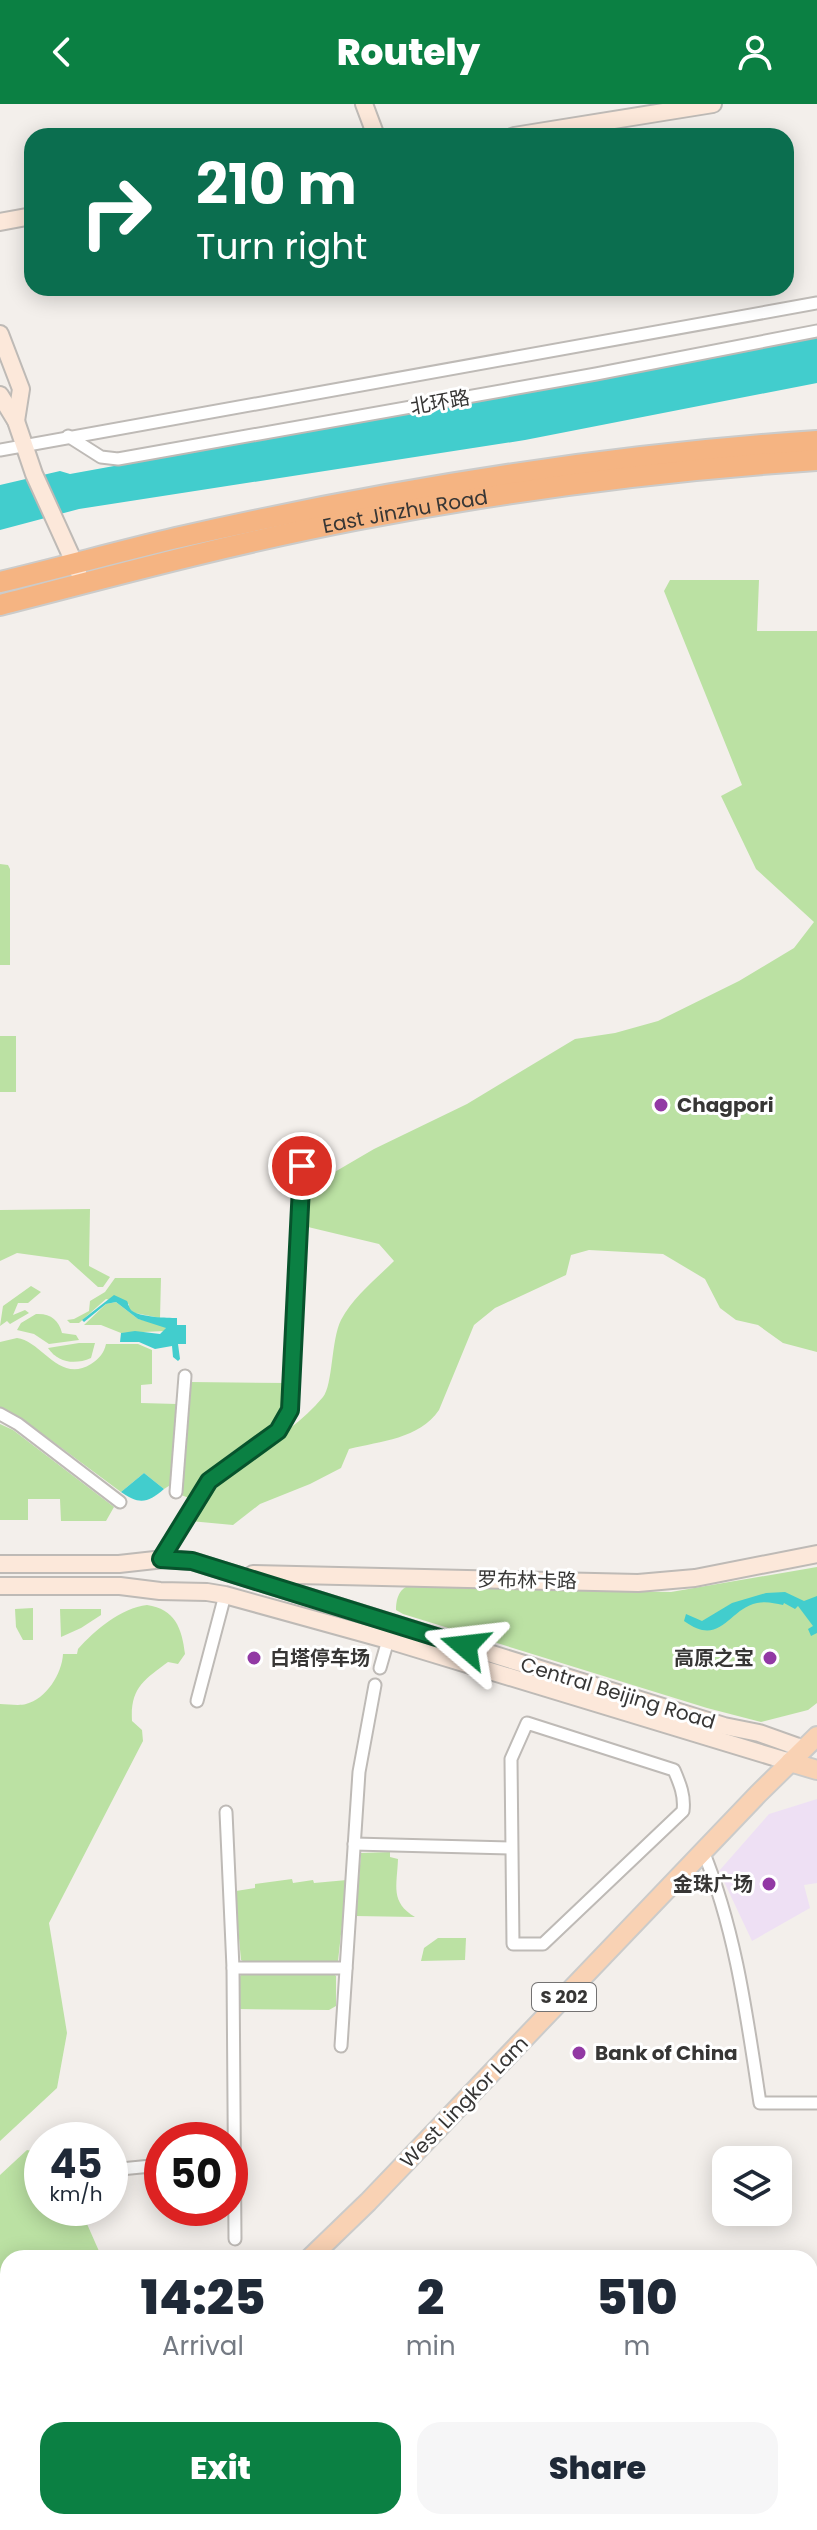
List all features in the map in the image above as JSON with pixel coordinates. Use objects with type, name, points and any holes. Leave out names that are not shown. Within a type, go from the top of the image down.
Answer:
[{"type":"highway","name":"East Jinzhu Road","points":[[0,582],[176,538],[381,496],[630,458],[817,441]]},
{"type":"highway","name":"East Jinzhu Road","points":[[0,605],[184,558],[360,519],[478,499],[722,466],[817,460]]},
{"type":"main road","points":[[364,104],[373,128]]},
{"type":"main road","points":[[564,128],[713,104]]},
{"type":"main road","points":[[0,222],[24,218]]},
{"type":"main road","points":[[0,334],[21,389],[16,421]]},
{"type":"main road","points":[[0,395],[16,421],[34,474],[84,583]]},
{"type":"main road","name":"罗布林卡路","points":[[234,1573],[638,1583],[695,1578],[817,1554]]},
{"type":"main road","name":"Central Beijing Road","points":[[0,1564],[119,1564],[161,1559],[192,1561],[724,1726],[813,1745]]},
{"type":"main road","name":"Central Beijing Road","points":[[0,1586],[120,1586],[225,1595],[388,1640],[817,1770]]},
{"type":"main road","name":"West Lingkor Lam","points":[[318,2250],[790,1762],[813,1745]]},
{"type":"street","points":[[0,450],[817,303]]},
{"type":"street","name":"北环路","points":[[68,436],[101,457],[118,459],[596,374],[817,331]]},
{"type":"street","points":[[161,1559],[209,1481],[278,1431],[290,1410],[302,1166]]},
{"type":"street","points":[[176,1492],[185,1376]]},
{"type":"street","points":[[0,1414],[18,1424],[120,1502]]},
{"type":"street","points":[[197,1701],[225,1595]]},
{"type":"street","points":[[380,1668],[388,1640]]},
{"type":"street","points":[[341,2046],[359,1772],[375,1685]]},
{"type":"street","points":[[527,1723],[674,1770],[682,1787],[683,1811],[543,1944],[513,1944],[510,1848],[511,1759],[527,1723]]},
{"type":"street","points":[[226,1812],[233,1968],[232,2122]]},
{"type":"street","points":[[354,1844],[510,1848]]},
{"type":"street","points":[[703,1851],[717,1886],[740,1976],[760,2103],[817,2103]]},
{"type":"street","points":[[233,1968],[346,1968]]},
{"type":"street","points":[[235,2226],[235,2239]]},
{"type":"shaded area","name":"金珠广场","points":[[817,1799],[817,1883],[804,1885],[810,1908],[752,1941],[719,1871],[769,1814]]},
{"type":"green space","points":[[670,580],[759,580],[757,631],[817,631],[817,1352],[783,1343],[758,1325],[736,1320],[720,1308],[705,1279],[663,1254],[589,1250],[571,1255],[566,1275],[495,1308],[474,1325],[439,1410],[421,1427],[398,1437],[349,1449],[341,1468],[260,1504],[233,1525],[190,1521],[204,1500],[236,1468],[290,1428],[323,1397],[329,1383],[341,1320],[358,1296],[394,1261],[379,1244],[308,1227],[309,1187],[374,1149],[467,1104],[575,1039],[615,1033],[658,1021],[739,981],[794,948],[814,922],[756,869],[721,796],[742,785],[664,591]]},
{"type":"green space","points":[[0,864],[8,865],[10,869],[10,965],[0,965]]},
{"type":"green space","points":[[0,1036],[16,1036],[16,1092],[0,1092]]},
{"type":"green space","points":[[90,1209],[89,1266],[110,1277],[103,1287],[98,1287],[68,1260],[17,1253],[0,1261],[0,1210]]},
{"type":"green space","points":[[115,1278],[161,1278],[160,1318],[135,1313],[129,1309],[129,1304],[106,1299],[79,1323],[67,1320],[89,1311],[90,1301],[105,1292]]},
{"type":"green space","points":[[31,1286],[41,1292],[28,1303],[18,1303],[13,1315],[25,1310],[29,1313],[0,1326],[3,1306]]},
{"type":"green space","points":[[116,1302],[138,1319],[164,1325],[165,1331],[121,1333],[101,1325],[84,1325],[106,1304]]},
{"type":"green space","points":[[36,1314],[53,1318],[62,1333],[76,1335],[79,1340],[49,1344],[34,1334],[17,1330],[21,1323]]},
{"type":"green space","points":[[17,1338],[69,1369],[80,1369],[94,1362],[106,1344],[138,1344],[152,1350],[152,1384],[141,1385],[141,1403],[177,1404],[172,1484],[164,1489],[144,1473],[121,1492],[21,1418],[0,1407],[0,1342]]},
{"type":"green space","points":[[95,1343],[91,1358],[79,1362],[67,1361],[48,1348]]},
{"type":"green space","points":[[190,1382],[288,1383],[279,1412],[267,1428],[222,1461],[189,1498],[181,1495]]},
{"type":"green space","points":[[0,1424],[13,1430],[114,1507],[106,1521],[61,1521],[60,1499],[28,1499],[28,1520],[0,1520]]},
{"type":"green space","points":[[817,1567],[817,1703],[808,1710],[761,1722],[707,1708],[396,1610],[398,1597],[406,1587],[671,1592]]},
{"type":"green space","points":[[147,1605],[171,1615],[182,1636],[185,1654],[178,1664],[168,1662],[152,1674],[136,1693],[132,1721],[142,1730],[143,1741],[49,1923],[67,2033],[57,2088],[0,2141],[0,1704],[23,1705],[40,1697],[56,1677],[63,1654],[77,1654],[78,1649],[109,1621],[128,1610]]},
{"type":"green space","points":[[33,1608],[33,1640],[23,1640],[16,1627],[15,1609]]},
{"type":"green space","points":[[60,1609],[101,1609],[101,1615],[61,1637]]},
{"type":"green space","points":[[390,1852],[390,1857],[398,1859],[398,1899],[415,1917],[356,1916],[361,1853]]},
{"type":"green space","points":[[233,1873],[236,1891],[255,1888],[255,1884],[292,1879],[293,1883],[347,1880],[338,1961],[246,1963],[241,1960]]},
{"type":"green space","points":[[438,1938],[466,1938],[465,1960],[421,1961],[424,1948]]},
{"type":"green space","points":[[242,1973],[333,1973],[336,1976],[336,2006],[329,2010],[238,2009],[238,1980]]},
{"type":"green space","points":[[24,2153],[24,2226],[88,2226],[98,2250],[0,2250],[0,2175]]},
{"type":"water","points":[[817,338],[817,383],[525,440],[79,509],[0,530],[0,485],[60,471],[70,474]]},
{"type":"water","points":[[114,1295],[127,1301],[131,1310],[138,1314],[177,1318],[177,1325],[186,1325],[186,1344],[178,1344],[178,1361],[173,1357],[172,1346],[155,1349],[139,1342],[120,1342],[121,1333],[160,1334],[166,1328],[138,1319],[116,1302],[106,1304],[84,1322],[82,1320]]},
{"type":"water","points":[[144,1473],[164,1489],[143,1501],[121,1492]]},
{"type":"water","points":[[785,1592],[804,1601],[817,1596],[817,1633],[811,1636],[808,1629],[813,1626],[798,1606],[795,1609],[784,1603],[757,1603],[716,1629],[697,1628],[684,1621],[686,1614],[702,1621],[732,1603],[766,1593]]},
{"type":"place","name":"Chagpori","points":[[661,1105]]},
{"type":"place","name":"白塔停车场","points":[[254,1658]]},
{"type":"place","name":"高原之宝","points":[[770,1658]]},
{"type":"place","name":"金珠广场","points":[[769,1884]]},
{"type":"place","name":"Bank of China","points":[[579,2053]]},
{"type":"route","points":[[302,1166],[290,1410],[278,1431],[209,1481],[161,1559],[192,1561],[234,1573],[465,1646]]}]
